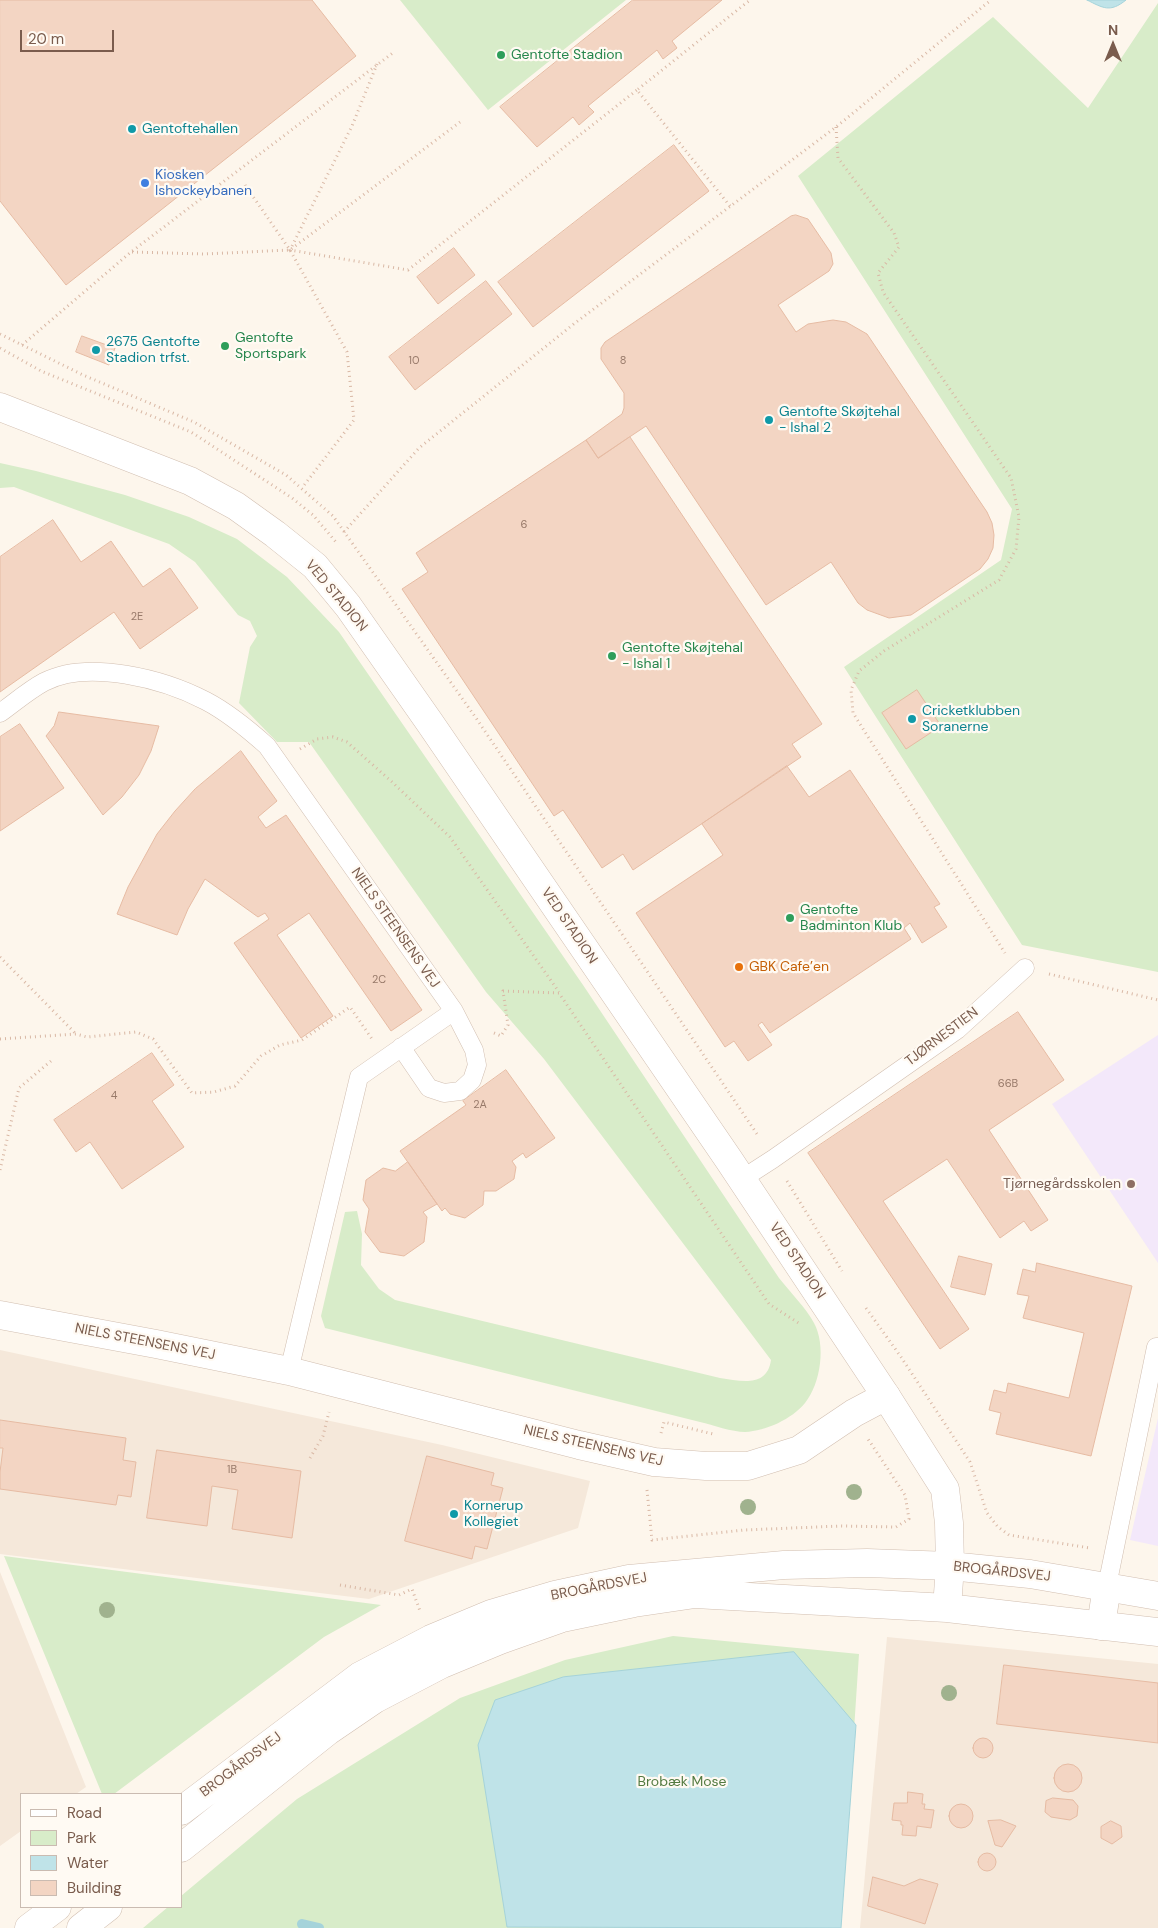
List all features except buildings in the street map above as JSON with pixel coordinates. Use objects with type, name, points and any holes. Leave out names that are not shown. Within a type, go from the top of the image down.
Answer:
[{"type":"street","name":"VED STADION","points":[[0,406],[190,480],[236,506],[275,534],[314,566],[348,606],[742,1178],[945,1489],[950,1566],[947,1608]]},
{"type":"street","name":"NIELS STEENSENS VEJ","points":[[0,1315],[289,1371],[579,1445],[654,1462],[706,1466],[748,1466],[799,1450],[854,1413],[886,1396]]},
{"type":"street","name":"BROGÅRDSVEJ","points":[[182,1810],[360,1676],[431,1639],[500,1611],[555,1595],[629,1578],[784,1566],[867,1563],[950,1566],[1030,1574],[1158,1596]]},
{"type":"street","points":[[1101,1626],[1107,1586]]},
{"type":"street","name":"BROGÅRDSVEJ","points":[[182,1847],[328,1731],[375,1699],[451,1661],[500,1640],[562,1618],[634,1603],[696,1594],[947,1608],[1158,1632]]},
{"type":"street","points":[[29,1928],[56,1908]]},
{"type":"street","points":[[81,1928],[107,1908]]},
{"type":"lane","name":"NIELS STEENSENS VEJ","points":[[0,713],[44,682],[72,674],[101,672],[134,676],[175,689],[205,701],[238,721],[267,746],[454,1011],[474,1050],[477,1065],[472,1080],[460,1091],[444,1093],[429,1088],[401,1047]]},
{"type":"lane","name":"TJØRNESTIEN","points":[[742,1178],[773,1159],[957,1030],[1025,968]]},
{"type":"lane","points":[[289,1371],[359,1077],[454,1011]]},
{"type":"lane","points":[[1107,1586],[1157,1347]]},
{"type":"path","points":[[131,252],[204,254],[290,250],[408,270],[483,213],[750,0]]},
{"type":"path","points":[[344,532],[420,448],[575,323],[836,126],[991,0]]},
{"type":"path","points":[[22,345],[131,252],[394,52]]},
{"type":"path","points":[[290,250],[352,126],[377,64]]},
{"type":"path","points":[[637,90],[730,206]]},
{"type":"path","points":[[290,250],[460,122]]},
{"type":"path","points":[[836,126],[838,158],[894,233],[899,247],[878,273],[883,292],[1011,478],[1019,517],[1016,549],[999,580],[884,652],[859,671],[851,690],[853,713],[1009,960],[1025,968],[1158,1000]]},
{"type":"path","points":[[245,185],[290,250],[347,352],[354,420],[302,488]]},
{"type":"path","points":[[278,762],[317,739],[333,737],[347,742],[450,837],[559,993],[769,1304],[801,1325]]},
{"type":"path","points":[[0,957],[76,1034]]},
{"type":"path","points":[[454,1011],[500,1036],[508,1025],[503,991],[559,993]]},
{"type":"path","points":[[0,1039],[76,1034],[87,1037],[136,1032],[153,1040],[192,1093],[214,1092],[235,1086],[261,1056],[280,1045],[302,1040],[350,1007],[385,1059]]},
{"type":"path","points":[[0,1170],[19,1088],[51,1061]]},
{"type":"path","points":[[785,1178],[847,1279]]},
{"type":"path","points":[[863,1303],[970,1462],[987,1513],[998,1527],[1009,1535],[1113,1552]]},
{"type":"path","points":[[310,1458],[323,1436],[335,1382]]},
{"type":"path","points":[[664,1422],[716,1435]]},
{"type":"path","points":[[646,1493],[652,1540],[744,1530],[841,1526],[896,1527],[909,1519],[905,1495],[865,1435]]},
{"type":"path","points":[[340,1585],[399,1595],[412,1590],[431,1639]]},
{"type":"shaded area","name":"Tjørnegårdsskolen","points":[[1158,1035],[1158,1263],[1052,1104]]},
{"type":"shaded area","points":[[0,1350],[442,1445],[590,1481],[578,1528],[369,1599],[0,1554]]},
{"type":"shaded area","points":[[1158,1418],[1158,1546],[1130,1540]]},
{"type":"shaded area","points":[[0,1572],[86,1787],[77,1793],[20,1793],[20,1832],[0,1846]]},
{"type":"shaded area","points":[[887,1637],[1158,1664],[1158,1928],[860,1928]]},
{"type":"green space","name":"Gentofte Stadion","points":[[400,0],[626,0],[488,110]]},
{"type":"green space","points":[[1158,3],[1158,972],[1022,945],[844,667],[1001,560],[1012,509],[798,176],[993,17],[1088,108]]},
{"type":"green space","points":[[0,463],[125,495],[189,517],[237,539],[287,577],[339,632],[583,985],[779,1278],[811,1317],[818,1332],[820,1342],[820,1364],[815,1385],[800,1409],[770,1427],[745,1432],[734,1431],[325,1328],[321,1316],[345,1212],[357,1211],[362,1234],[361,1265],[379,1289],[395,1300],[720,1378],[744,1381],[759,1379],[769,1369],[771,1360],[544,1059],[486,992],[309,742],[277,742],[239,703],[250,647],[257,636],[250,621],[238,615],[195,562],[169,544],[14,487],[0,488]]},
{"type":"green space","points":[[4,1556],[381,1605],[324,1637],[115,1793],[102,1793]]},
{"type":"green space","name":"Brobæk Mose","points":[[673,1636],[859,1654],[841,1928],[143,1928],[167,1908],[182,1908],[182,1895],[297,1799],[460,1698],[565,1660]]},
{"type":"water","points":[[1087,0],[1126,0],[1115,7],[1106,8]]},
{"type":"water","name":"Brobæk Mose","points":[[794,1652],[856,1725],[841,1928],[507,1927],[478,1745],[495,1700],[563,1677]]},
{"type":"waterway","points":[[302,1924],[319,1928]]},
{"type":"place","name":"Gentofte Stadion","points":[[501,55]]},
{"type":"place","name":"Gentoftehallen","points":[[132,129]]},
{"type":"place","name":"Kiosken Ishockeybanen","points":[[145,183]]},
{"type":"place","name":"Gentofte Sportspark","points":[[225,346]]},
{"type":"place","name":"2675 Gentofte Stadion trfst.","points":[[96,350]]},
{"type":"place","name":"Gentofte Skøjtehal - Ishal 2","points":[[769,420]]},
{"type":"place","name":"Gentofte Skøjtehal - Ishal 1","points":[[612,656]]},
{"type":"place","name":"Cricketklubben Soranerne","points":[[912,719]]},
{"type":"place","name":"Gentofte Badminton Klub","points":[[790,918]]},
{"type":"place","name":"GBK Cafe’en","points":[[739,967]]},
{"type":"place","name":"Tjørnegårdsskolen","points":[[1131,1184]]},
{"type":"place","name":"Kornerup Kollegiet","points":[[454,1514]]}]
